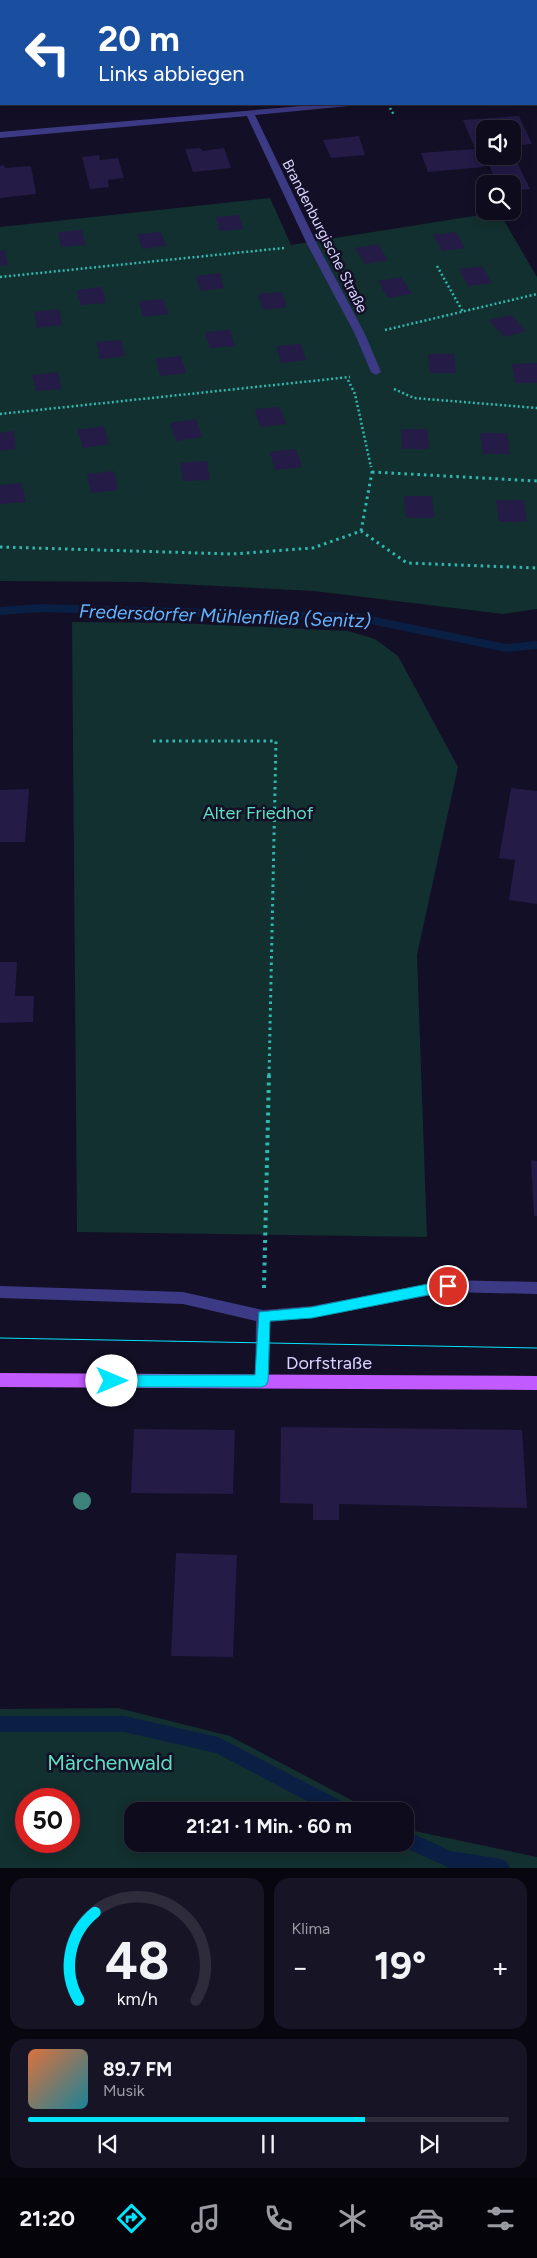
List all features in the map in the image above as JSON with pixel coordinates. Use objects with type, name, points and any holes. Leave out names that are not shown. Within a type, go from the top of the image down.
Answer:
[{"type":"main road","name":"Dorfstraße","points":[[0,1380],[537,1383]]},
{"type":"street","points":[[0,135],[338,105]]},
{"type":"street","name":"Brandenburgische Straße","points":[[250,113],[312,244],[360,334],[376,372]]},
{"type":"street","points":[[0,1292],[183,1298],[263,1316],[312,1312],[448,1286],[537,1288]]},
{"type":"street","points":[[262,1381],[263,1316]]},
{"type":"path","points":[[390,108],[394,115]]},
{"type":"path","points":[[0,278],[312,244]]},
{"type":"path","points":[[437,266],[463,312]]},
{"type":"path","points":[[360,334],[537,294]]},
{"type":"path","points":[[0,414],[347,377],[376,372],[394,389],[414,398],[537,408]]},
{"type":"path","points":[[347,377],[355,394],[372,472],[361,531]]},
{"type":"path","points":[[372,472],[537,481]]},
{"type":"path","points":[[0,547],[232,554],[313,548],[361,531]]},
{"type":"path","points":[[361,531],[407,563],[537,568]]},
{"type":"path","points":[[153,742],[276,741],[263,1316]]},
{"type":"green space","points":[[270,198],[291,245],[476,216],[476,220],[504,220],[537,277],[537,609],[503,614],[314,591],[139,582],[0,581],[0,227]]},
{"type":"green space","name":"Alter Friedhof","points":[[72,622],[177,623],[348,631],[375,639],[398,656],[458,767],[417,955],[427,1237],[77,1232]]},
{"type":"green space","name":"Märchenwald","points":[[118,1708],[230,1736],[355,1802],[124,1802],[124,1852],[414,1852],[414,1831],[537,1857],[537,1868],[0,1868],[0,1709]]},
{"type":"building","points":[[519,116],[521,120],[476,120],[475,149],[463,120]]},
{"type":"building","points":[[521,120],[532,144],[521,145]]},
{"type":"building","points":[[359,136],[365,155],[331,158],[323,140]]},
{"type":"building","points":[[200,148],[203,151],[224,148],[231,168],[193,172],[185,149]]},
{"type":"building","points":[[475,149],[476,165],[483,165],[484,167],[428,172],[421,153]]},
{"type":"building","points":[[99,155],[100,160],[118,158],[124,178],[108,180],[109,187],[90,189],[82,157]]},
{"type":"building","points":[[4,165],[5,168],[31,166],[36,194],[0,198],[0,166]]},
{"type":"building","points":[[489,165],[518,165],[530,189],[521,190],[521,175],[494,175]]},
{"type":"building","points":[[239,215],[243,229],[220,231],[216,217]]},
{"type":"building","points":[[82,230],[85,245],[61,247],[58,232]]},
{"type":"building","points":[[161,232],[166,246],[142,249],[138,234]]},
{"type":"building","points":[[456,232],[465,248],[442,251],[433,235]]},
{"type":"building","points":[[378,244],[388,260],[365,264],[355,248]]},
{"type":"building","points":[[5,250],[8,265],[0,266],[0,251]]},
{"type":"building","points":[[482,266],[492,283],[468,286],[459,269]]},
{"type":"building","points":[[220,273],[224,288],[200,291],[196,276]]},
{"type":"building","points":[[401,277],[412,294],[388,298],[378,281]]},
{"type":"building","points":[[102,287],[106,303],[81,305],[77,290]]},
{"type":"building","points":[[282,292],[287,307],[263,310],[258,294]]},
{"type":"building","points":[[163,299],[168,314],[143,317],[139,301]]},
{"type":"building","points":[[59,309],[62,325],[37,328],[34,312]]},
{"type":"building","points":[[511,315],[526,331],[504,337],[489,320]]},
{"type":"building","points":[[230,330],[235,346],[210,348],[205,332]]},
{"type":"building","points":[[121,340],[125,356],[100,359],[96,342]]},
{"type":"building","points":[[301,344],[306,360],[281,363],[276,346]]},
{"type":"building","points":[[428,354],[454,354],[456,373],[430,373]]},
{"type":"building","points":[[181,356],[186,373],[160,376],[156,359]]},
{"type":"building","points":[[537,363],[537,383],[515,383],[512,364]]},
{"type":"building","points":[[58,372],[61,389],[36,391],[32,375]]},
{"type":"building","points":[[280,407],[286,424],[260,427],[255,409]]},
{"type":"building","points":[[196,419],[202,437],[176,441],[170,423]]},
{"type":"building","points":[[104,426],[109,444],[83,448],[78,430]]},
{"type":"building","points":[[401,429],[427,429],[429,449],[402,449]]},
{"type":"building","points":[[14,431],[16,449],[0,451],[0,433]]},
{"type":"building","points":[[480,433],[507,433],[510,454],[483,454]]},
{"type":"building","points":[[296,449],[302,467],[275,470],[270,452]]},
{"type":"building","points":[[207,461],[210,480],[183,481],[180,463]]},
{"type":"building","points":[[114,471],[118,490],[91,493],[87,474]]},
{"type":"building","points":[[22,483],[26,502],[0,504],[0,485]]},
{"type":"building","points":[[404,496],[432,496],[434,518],[406,518]]},
{"type":"building","points":[[496,500],[524,500],[527,522],[499,522]]},
{"type":"building","points":[[511,788],[537,791],[537,904],[509,900],[515,860],[499,858]]},
{"type":"building","points":[[29,789],[25,842],[0,842],[0,790]]},
{"type":"building","points":[[0,962],[17,962],[15,996],[34,996],[33,1022],[0,1023]]},
{"type":"building","points":[[531,1160],[537,1161],[537,1216],[534,1216]]},
{"type":"building","points":[[281,1427],[522,1430],[527,1508],[339,1504],[339,1520],[313,1520],[313,1504],[280,1503]]},
{"type":"building","points":[[134,1429],[235,1430],[233,1494],[131,1493]]},
{"type":"building","points":[[176,1553],[237,1555],[233,1657],[171,1656]]},
{"type":"waterway","name":"Fredersdorfer Mühlenfließ (Senitz)","points":[[0,611],[42,608],[356,617],[506,648],[537,645]]},
{"type":"waterway","points":[[0,1724],[124,1724],[218,1745],[326,1802]]},
{"type":"waterway","points":[[414,1843],[450,1859],[501,1868]]},
{"type":"tram line","points":[[0,1338],[537,1348]]},
{"type":"route","points":[[112,1381],[262,1381],[263,1316],[312,1312],[448,1286]]}]
